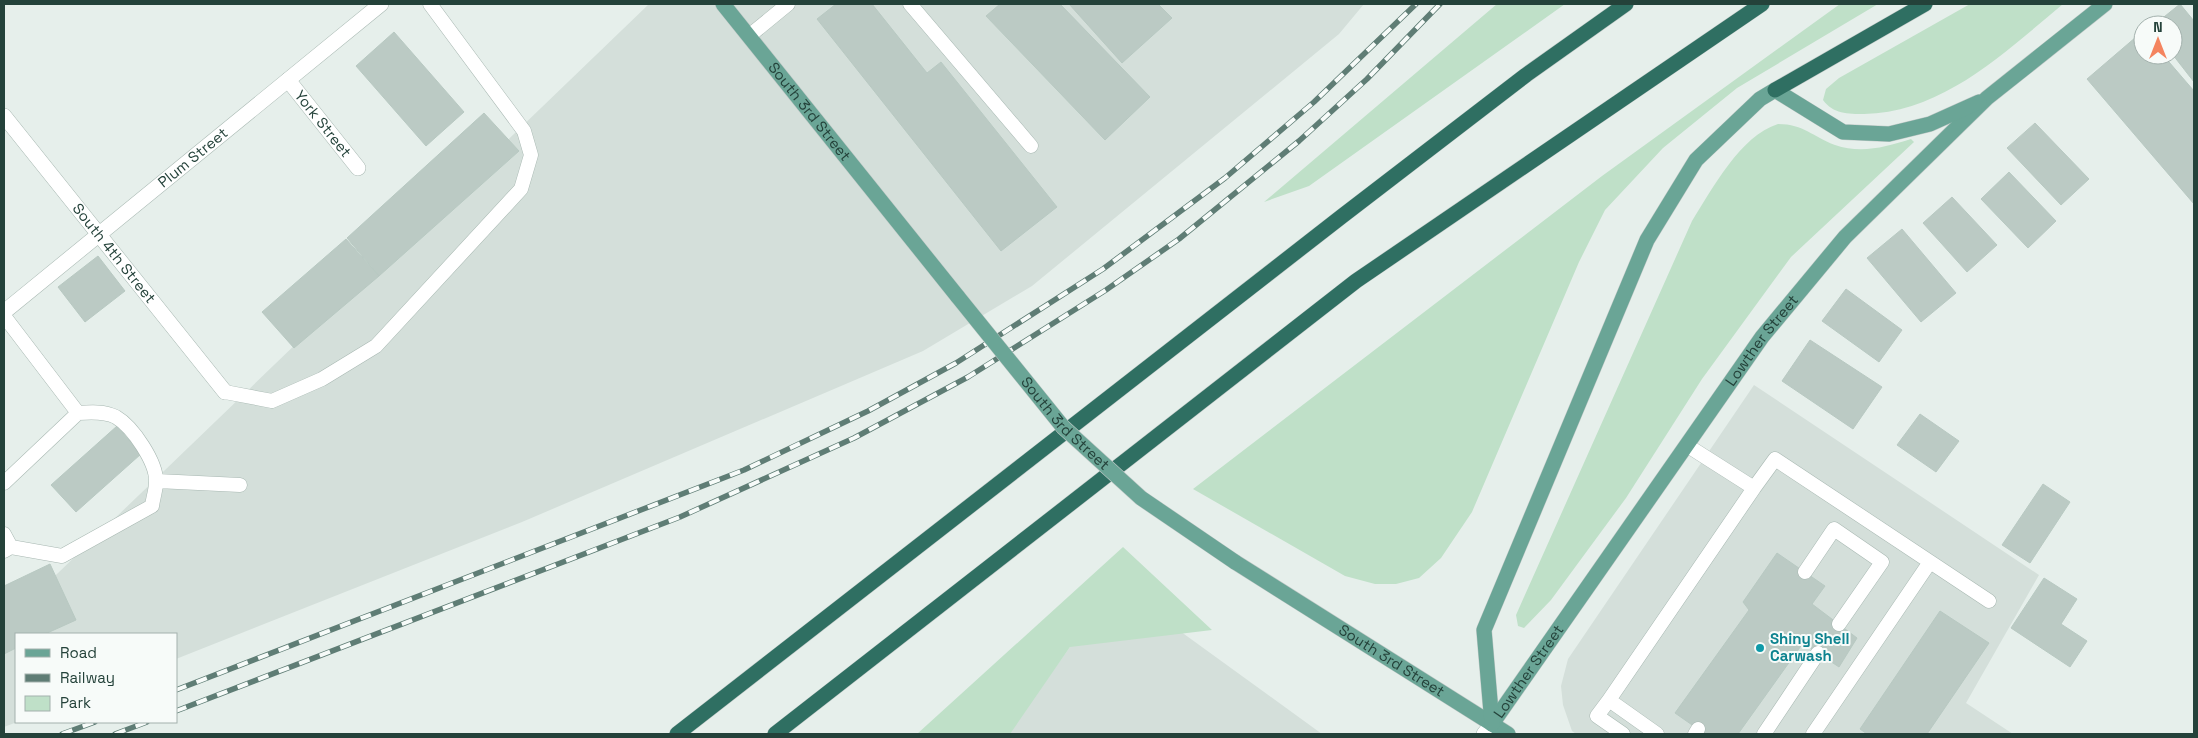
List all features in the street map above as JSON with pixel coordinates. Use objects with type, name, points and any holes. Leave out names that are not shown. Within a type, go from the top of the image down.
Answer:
[{"type":"highway","points":[[677,734],[1341,216],[1526,75],[1626,4]]},
{"type":"highway","points":[[775,734],[1356,281],[1762,4]]},
{"type":"highway","points":[[1774,90],[1925,4]]},
{"type":"main road","name":"South 3rd Street","points":[[723,4],[1063,427],[1141,498],[1488,729],[1508,734]]},
{"type":"main road","name":"Lowther Street","points":[[1488,729],[1688,446],[1762,337],[1845,237],[1988,98],[2105,4]]},
{"type":"main road","points":[[1488,729],[1484,630],[1647,240],[1696,160],[1760,99],[1774,90],[1842,132],[1889,134],[1930,124],[1988,98]]},
{"type":"street","name":"Plum Street","points":[[4,314],[381,4]]},
{"type":"street","name":"York Street","points":[[288,80],[358,168]]},
{"type":"street","name":"South 4th Street","points":[[4,116],[225,392]]},
{"type":"lane","points":[[225,392],[272,401],[322,379],[376,346],[522,189],[531,154],[524,132],[430,4]]},
{"type":"lane","points":[[749,36],[788,4]]},
{"type":"lane","points":[[910,4],[1031,146]]},
{"type":"lane","points":[[4,314],[78,413]]},
{"type":"lane","points":[[4,483],[78,413],[96,412],[116,417],[132,432],[148,456],[157,481],[152,506],[62,556],[8,549],[4,534]]},
{"type":"lane","points":[[1688,446],[1754,488]]},
{"type":"lane","points":[[1623,734],[1597,716],[1775,459],[1989,601]]},
{"type":"lane","points":[[157,481],[240,485]]},
{"type":"lane","points":[[1805,572],[1834,529],[1882,562],[1839,624]]},
{"type":"lane","points":[[1813,734],[1930,562]]},
{"type":"lane","points":[[1764,734],[1818,653]]},
{"type":"lane","points":[[1609,700],[1657,734]]},
{"type":"shaded area","points":[[649,4],[1364,4],[1339,34],[1032,286],[923,351],[522,522],[178,658],[178,633],[15,633],[15,723],[4,727],[4,625]]},
{"type":"shaded area","points":[[1754,385],[2039,575],[1966,703],[2013,734],[1576,734],[1572,731],[1563,705],[1561,686],[1568,659]]},
{"type":"shaded area","points":[[1115,584],[1322,734],[1008,734]]},
{"type":"green space","points":[[1497,4],[1565,4],[1309,186],[1264,202]]},
{"type":"green space","points":[[1840,4],[1878,4],[1737,88],[1663,148],[1605,210],[1579,262],[1472,512],[1441,558],[1419,578],[1396,584],[1375,584],[1345,576],[1193,489],[1602,176]]},
{"type":"green space","points":[[1970,4],[2063,4],[2019,41],[1972,76],[1947,91],[1921,103],[1893,111],[1858,114],[1836,111],[1823,100],[1826,89],[1839,78]]},
{"type":"green space","points":[[1778,124],[1795,126],[1827,142],[1845,148],[1883,147],[1911,139],[1914,142],[1791,257],[1702,379],[1626,498],[1551,600],[1524,628],[1518,626],[1516,615],[1692,221],[1718,179],[1740,151],[1764,130]]},
{"type":"green space","points":[[1123,547],[1212,630],[1070,647],[1010,734],[917,734]]},
{"type":"building","points":[[836,4],[872,4],[927,73],[941,62],[1057,207],[1001,251],[817,19]]},
{"type":"building","points":[[1000,4],[1060,4],[1150,97],[1105,140],[986,16]]},
{"type":"building","points":[[1069,4],[1158,4],[1172,18],[1122,63]]},
{"type":"building","points":[[2180,4],[2194,21],[2194,82],[2181,65],[2183,65],[2183,15],[2166,15]]},
{"type":"building","points":[[394,32],[464,112],[426,146],[356,66]]},
{"type":"building","points":[[2133,40],[2133,65],[2172,65],[2194,91],[2194,204],[2087,79]]},
{"type":"building","points":[[484,113],[519,151],[379,276],[347,238]]},
{"type":"building","points":[[2035,123],[2089,179],[2061,205],[2007,148]]},
{"type":"building","points":[[2009,172],[2056,221],[2028,248],[1981,199]]},
{"type":"building","points":[[1952,197],[1997,245],[1967,272],[1923,223]]},
{"type":"building","points":[[1902,229],[1956,293],[1921,322],[1867,258]]},
{"type":"building","points":[[346,239],[379,276],[294,348],[262,312]]},
{"type":"building","points":[[98,256],[125,291],[85,322],[58,287]]},
{"type":"building","points":[[1846,289],[1902,330],[1879,362],[1822,321]]},
{"type":"building","points":[[1810,340],[1882,387],[1853,429],[1782,381]]},
{"type":"building","points":[[1920,414],[1959,441],[1936,472],[1897,445]]},
{"type":"building","points":[[117,426],[141,454],[76,512],[51,485]]},
{"type":"building","points":[[2043,484],[2070,502],[2030,563],[2002,545]]},
{"type":"building","name":"Shiny Shell Carwash","points":[[1777,553],[1825,586],[1812,604],[1857,638],[1839,667],[1803,643],[1738,734],[1705,734],[1675,713],[1749,610],[1743,602]]},
{"type":"building","points":[[50,564],[76,620],[47,633],[15,633],[15,648],[4,654],[4,586]]},
{"type":"building","points":[[2044,578],[2077,599],[2061,624],[2087,641],[2070,667],[2011,628]]},
{"type":"building","points":[[1940,611],[1989,643],[1927,734],[1867,734],[1860,729]]},
{"type":"railway","points":[[178,689],[744,470],[868,411],[956,363],[1103,269],[1225,178],[1314,102],[1416,4]]},
{"type":"railway","points":[[178,710],[680,517],[854,438],[968,377],[1106,290],[1179,239],[1299,141],[1367,79],[1440,4]]},
{"type":"railway","points":[[62,734],[92,723]]},
{"type":"railway","points":[[115,734],[144,723]]},
{"type":"place","name":"Shiny Shell Carwash","points":[[1760,648]]}]
